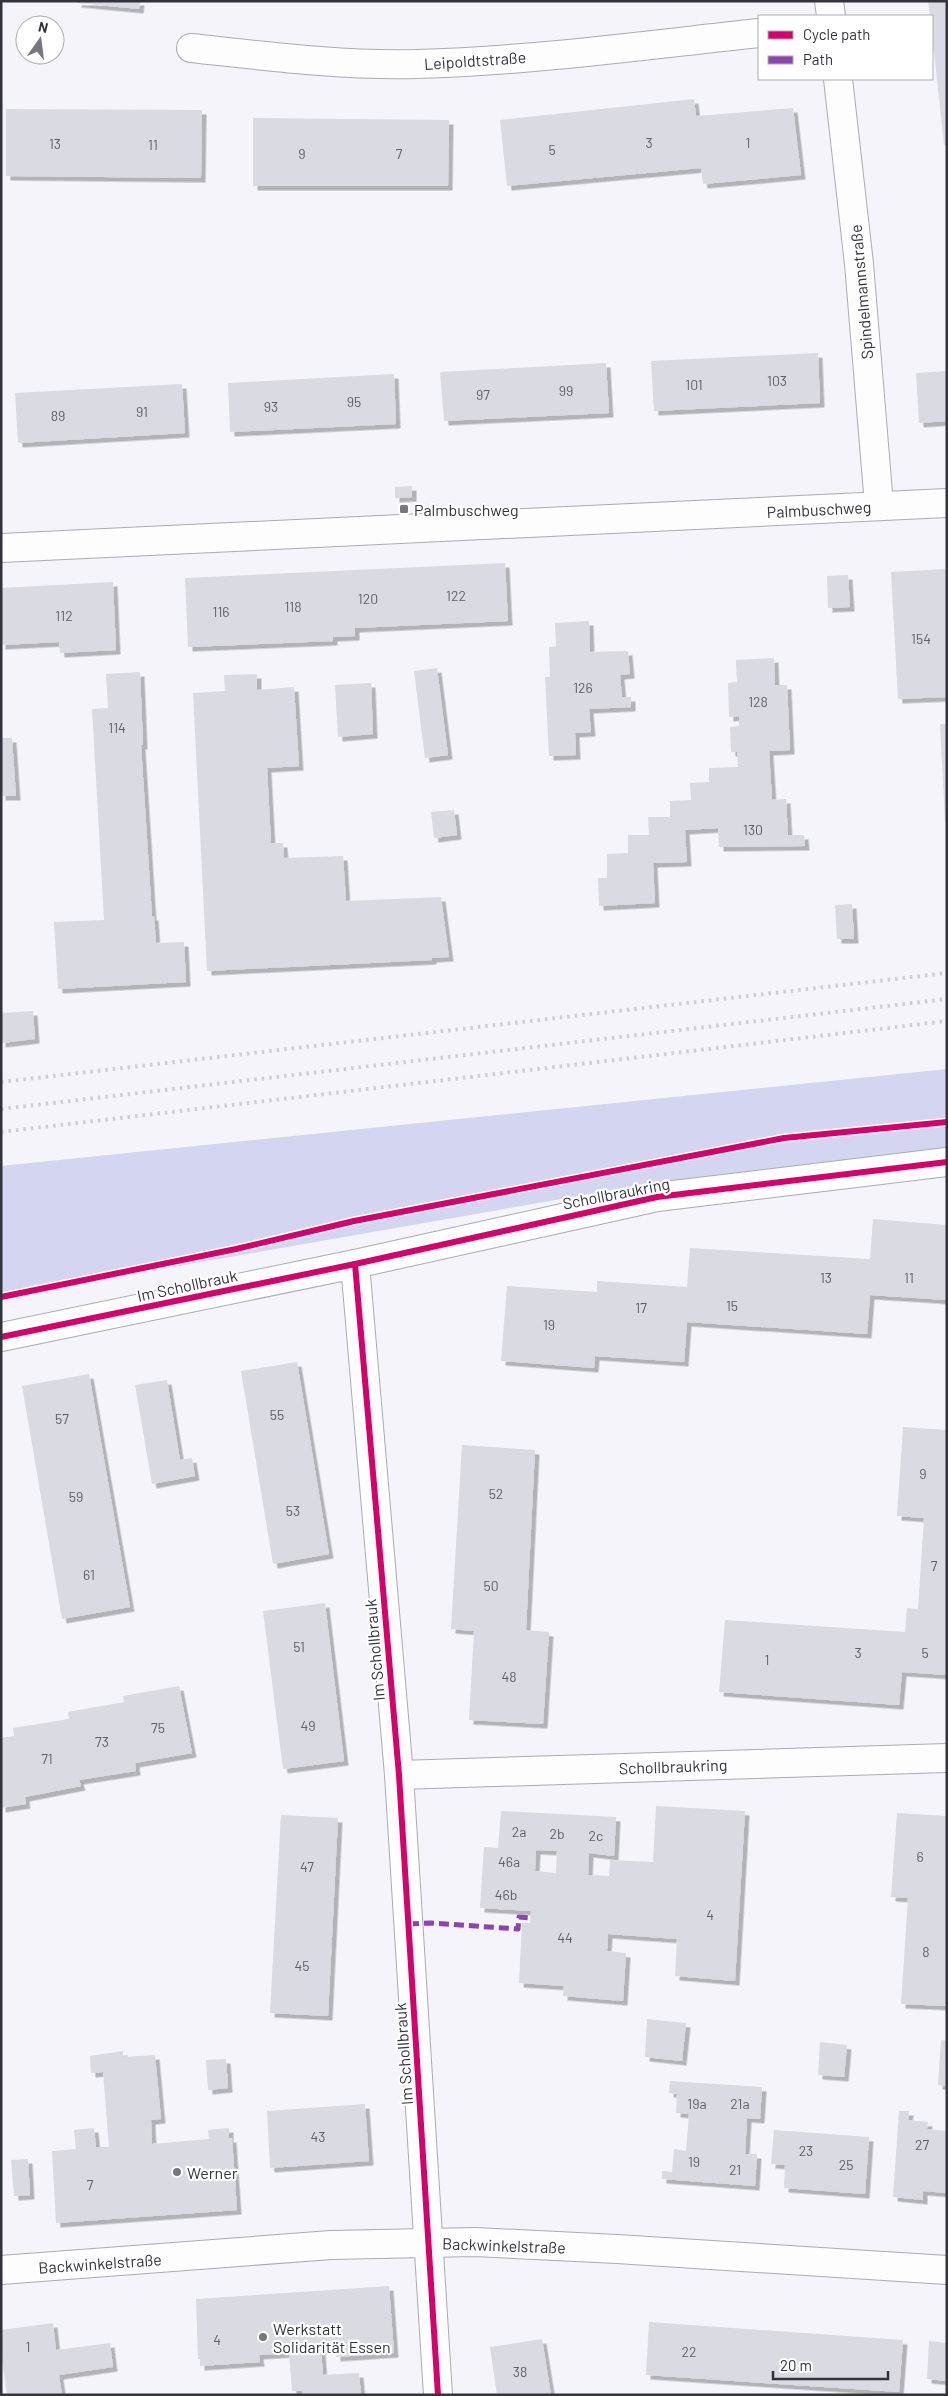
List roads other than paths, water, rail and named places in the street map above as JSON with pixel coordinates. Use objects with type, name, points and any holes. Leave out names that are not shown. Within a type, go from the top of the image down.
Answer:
[{"type":"street","points":[[829,1],[831,15]]},
{"type":"street","name":"Leipoldtstraße","points":[[191,48],[348,63],[416,64],[480,61],[758,33]]},
{"type":"street","name":"Spindelmannstraße","points":[[838,80],[859,264],[879,505]]},
{"type":"street","name":"Palmbuschweg","points":[[1,548],[947,503]]},
{"type":"street","name":"Schollbraukring","points":[[355,1264],[657,1197],[947,1162]]},
{"type":"street","name":"Im Schollbrauk","points":[[1,1337],[355,1264],[399,1775],[438,2395]]},
{"type":"street","name":"Schollbraukring","points":[[399,1775],[947,1758]]},
{"type":"street","name":"Backwinkelstraße","points":[[1,2270],[331,2246],[475,2242],[947,2270]]},
{"type":"railway","points":[[1,1082],[947,973]]},
{"type":"railway","points":[[1,1109],[947,999]]},
{"type":"railway","points":[[1,1132],[947,1021]]},
{"type":"place","name":"Palmbuschweg","points":[[404,509]]},
{"type":"place","name":"Werner","points":[[177,2172]]},
{"type":"place","name":"Werkstatt Solidarität Essen","points":[[263,2337]]}]
